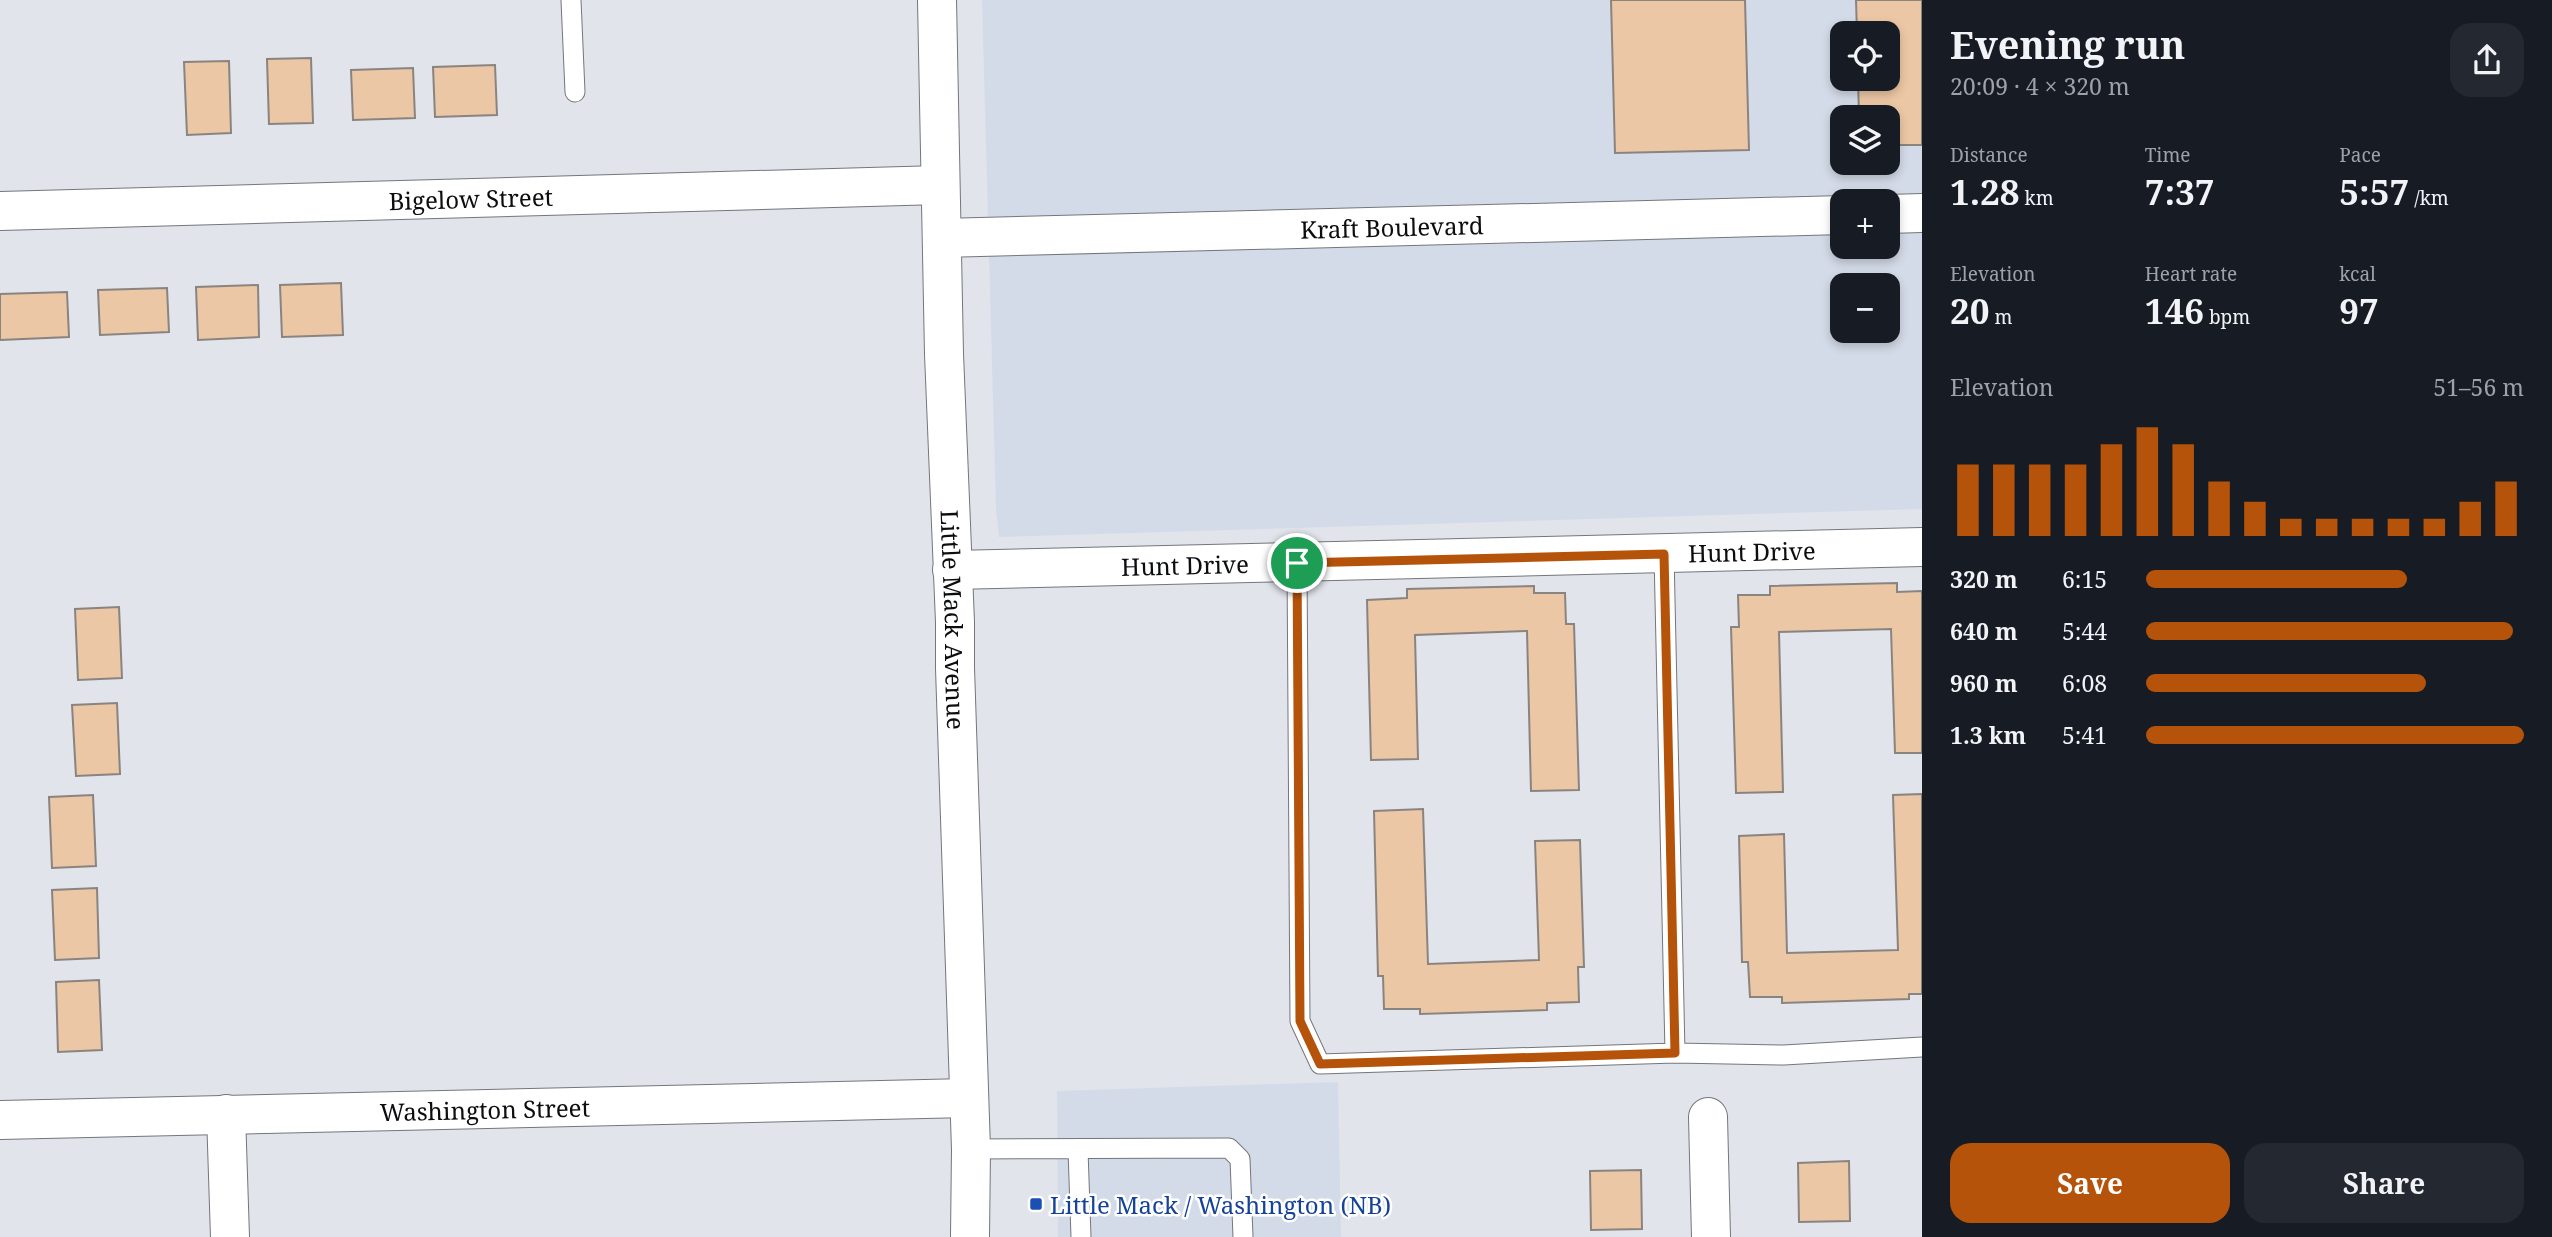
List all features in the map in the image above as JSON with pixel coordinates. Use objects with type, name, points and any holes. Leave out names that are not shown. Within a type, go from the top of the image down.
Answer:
[{"type":"street","name":"Little Mack Avenue","points":[[937,0],[940,185],[971,1149],[970,1237]]},
{"type":"street","name":"Bigelow Street","points":[[0,211],[940,185]]},
{"type":"street","points":[[1900,214],[1922,213]]},
{"type":"street","name":"Kraft Boulevard","points":[[942,238],[1830,215]]},
{"type":"street","name":"Hunt Drive","points":[[952,570],[1922,547]]},
{"type":"street","name":"Washington Street","points":[[0,1120],[968,1098]]},
{"type":"street","points":[[226,1114],[230,1237]]},
{"type":"street","points":[[1709,1117],[1712,1237]]},
{"type":"lane","points":[[571,0],[575,92]]},
{"type":"lane","points":[[1664,554],[1675,1053]]},
{"type":"lane","points":[[1297,563],[1300,1021],[1320,1064],[1675,1053],[1784,1055],[1922,1048]]},
{"type":"lane","points":[[971,1149],[1228,1148],[1240,1159],[1243,1237]]},
{"type":"lane","points":[[1078,1150],[1081,1237]]},
{"type":"shaded area","points":[[982,0],[1922,0],[1922,509],[999,537],[996,509]]},
{"type":"shaded area","points":[[1338,1082],[1341,1237],[1058,1237],[1057,1091]]},
{"type":"building","points":[[1611,0],[1745,0],[1749,150],[1615,153]]},
{"type":"building","points":[[1856,0],[1922,0],[1922,145],[1900,145],[1900,105],[1859,105],[1858,91],[1900,91],[1900,21],[1857,21]]},
{"type":"building","points":[[311,58],[313,123],[269,124],[267,59]]},
{"type":"building","points":[[229,61],[231,133],[187,135],[184,62]]},
{"type":"building","points":[[495,65],[497,115],[435,117],[433,67]]},
{"type":"building","points":[[413,68],[415,118],[353,120],[351,70]]},
{"type":"building","points":[[341,283],[343,335],[282,337],[280,285]]},
{"type":"building","points":[[258,285],[259,337],[198,340],[196,287]]},
{"type":"building","points":[[167,288],[169,332],[100,335],[98,290]]},
{"type":"building","points":[[67,292],[69,337],[0,340],[0,294]]},
{"type":"building","points":[[1897,583],[1897,592],[1922,591],[1922,753],[1895,753],[1891,629],[1779,632],[1783,792],[1736,793],[1731,627],[1739,627],[1738,595],[1770,595],[1770,586]]},
{"type":"building","points":[[1534,586],[1534,593],[1565,593],[1566,624],[1574,624],[1579,790],[1531,791],[1527,631],[1415,635],[1418,759],[1371,760],[1367,600],[1407,598],[1407,589]]},
{"type":"building","points":[[119,607],[122,678],[78,680],[75,609]]},
{"type":"building","points":[[117,703],[120,774],[76,776],[72,705]]},
{"type":"building","points":[[1922,794],[1922,994],[1909,994],[1909,999],[1782,1003],[1782,997],[1750,997],[1748,962],[1742,962],[1739,836],[1784,834],[1787,953],[1898,950],[1893,795]]},
{"type":"building","points":[[93,795],[96,866],[52,868],[49,797]]},
{"type":"building","points":[[1423,809],[1428,964],[1539,960],[1535,841],[1580,840],[1584,967],[1578,967],[1579,1002],[1547,1003],[1547,1010],[1420,1014],[1420,1009],[1384,1009],[1383,976],[1378,976],[1374,811]]},
{"type":"building","points":[[97,888],[99,958],[55,960],[52,890]]},
{"type":"building","points":[[99,980],[102,1050],[58,1052],[56,982]]},
{"type":"building","points":[[1849,1161],[1850,1221],[1799,1222],[1798,1163]]},
{"type":"building","points":[[1641,1170],[1642,1229],[1591,1230],[1590,1171]]},
{"type":"place","name":"Little Mack / Washington (NB)","points":[[1036,1204]]},
{"type":"route","points":[[1664,554],[1675,1053],[1320,1064],[1300,1021],[1297,563],[1664,554]]}]
